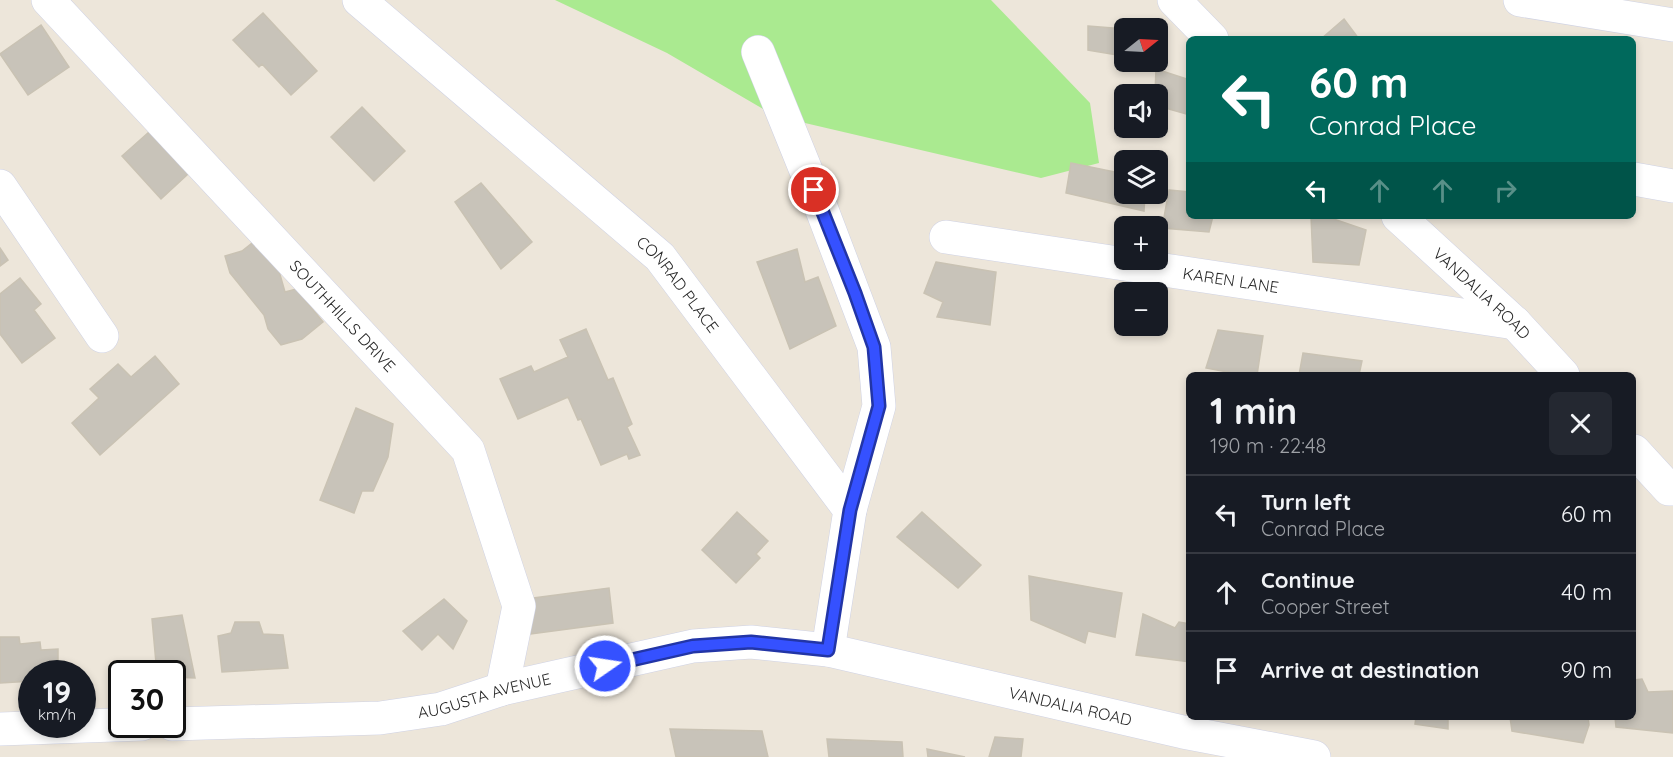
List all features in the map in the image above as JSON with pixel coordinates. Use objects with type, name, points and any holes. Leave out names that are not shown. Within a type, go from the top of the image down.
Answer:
[{"type":"street","name":"SOUTHHILLS DRIVE","points":[[48,0],[468,450],[519,606],[502,689]]},
{"type":"street","name":"CONRAD PLACE","points":[[359,0],[660,257],[850,510]]},
{"type":"street","points":[[1174,0],[1209,36]]},
{"type":"street","points":[[1520,0],[1673,25]]},
{"type":"street","points":[[758,52],[839,252],[874,347],[879,406],[850,510],[828,650]]},
{"type":"street","points":[[1636,179],[1673,186]]},
{"type":"street","points":[[0,186],[102,336]]},
{"type":"street","name":"VANDALIA ROAD","points":[[1401,219],[1515,323],[1560,372]]},
{"type":"street","name":"KAREN LANE","points":[[946,237],[1515,323]]},
{"type":"street","points":[[1636,453],[1669,489],[1673,489]]},
{"type":"street","name":"AUGUSTA AVENUE","points":[[186,724],[380,718],[441,709],[502,689],[693,646],[751,642],[828,650]]},
{"type":"street","name":"VANDALIA ROAD","points":[[828,650],[1160,726],[1314,757]]},
{"type":"street","points":[[0,729],[108,725]]},
{"type":"green space","points":[[555,0],[991,0],[1090,103],[1099,163],[1041,178],[775,116],[667,53]]},
{"type":"building","points":[[263,13],[317,71],[291,95],[262,64],[259,67],[233,40]]},
{"type":"building","points":[[1344,19],[1357,36],[1324,36]]},
{"type":"building","points":[[41,25],[69,67],[28,95],[0,54]]},
{"type":"building","points":[[1088,26],[1114,28],[1114,54],[1088,50]]},
{"type":"building","points":[[1156,72],[1165,72],[1186,79],[1186,114],[1168,109],[1168,84],[1155,84]]},
{"type":"building","points":[[362,107],[405,151],[374,181],[331,137]]},
{"type":"building","points":[[149,132],[188,174],[161,199],[122,156]]},
{"type":"building","points":[[1071,163],[1114,172],[1114,204],[1144,204],[1144,211],[1066,193]]},
{"type":"building","points":[[481,183],[532,242],[501,269],[455,202]]},
{"type":"building","points":[[1169,190],[1186,192],[1186,219],[1212,219],[1209,232],[1168,229],[1168,216],[1164,216]]},
{"type":"building","points":[[1311,219],[1334,219],[1366,230],[1359,265],[1313,262]]},
{"type":"building","points":[[256,240],[279,271],[285,292],[296,289],[323,322],[302,339],[281,345],[268,329],[264,315],[230,273],[225,256],[242,251]]},
{"type":"building","points":[[0,248],[8,260],[0,266]]},
{"type":"building","points":[[797,249],[805,282],[818,277],[836,326],[790,349],[757,262]]},
{"type":"building","points":[[936,262],[996,272],[990,325],[937,317],[943,302],[924,293]]},
{"type":"building","points":[[20,278],[41,304],[34,310],[55,338],[22,363],[0,334],[0,294]]},
{"type":"building","points":[[586,329],[608,380],[613,378],[632,424],[627,427],[640,455],[629,459],[627,454],[601,465],[581,419],[578,420],[568,397],[518,419],[500,379],[531,366],[534,372],[568,357],[560,340]]},
{"type":"building","points":[[1218,330],[1263,336],[1257,372],[1227,372],[1206,368]]},
{"type":"building","points":[[1303,353],[1362,361],[1360,372],[1300,372]]},
{"type":"building","points":[[155,356],[179,384],[100,455],[72,423],[99,398],[90,389],[118,364],[131,377]]},
{"type":"building","points":[[356,408],[393,424],[388,457],[373,491],[362,491],[354,513],[320,500]]},
{"type":"building","points":[[737,512],[768,541],[756,554],[760,558],[736,583],[702,550]]},
{"type":"building","points":[[922,512],[981,565],[958,588],[897,537]]},
{"type":"building","points":[[1029,576],[1122,593],[1115,637],[1088,631],[1085,643],[1031,620]]},
{"type":"building","points":[[609,588],[613,623],[531,634],[526,599]]},
{"type":"building","points":[[444,599],[467,621],[453,649],[438,634],[422,650],[403,631]]},
{"type":"building","points":[[1143,614],[1175,628],[1179,622],[1186,623],[1186,661],[1136,655]]},
{"type":"building","points":[[182,615],[195,678],[186,678],[186,660],[156,660],[152,619]]},
{"type":"building","points":[[235,622],[259,622],[263,634],[283,635],[288,668],[222,672],[218,636],[231,633]]},
{"type":"building","points":[[0,637],[19,637],[20,644],[40,642],[41,650],[58,649],[58,660],[18,660],[18,682],[0,683]]},
{"type":"building","points":[[1642,679],[1648,692],[1673,691],[1673,733],[1616,727],[1615,720],[1636,720],[1636,680]]},
{"type":"building","points":[[1416,720],[1448,720],[1448,729],[1415,724]]},
{"type":"building","points":[[1510,720],[1588,720],[1589,725],[1583,743],[1512,731]]},
{"type":"building","points":[[670,729],[762,731],[768,757],[676,757]]},
{"type":"building","points":[[995,737],[1023,739],[1021,757],[989,757]]},
{"type":"building","points":[[827,739],[902,742],[903,757],[829,757]]},
{"type":"building","points":[[927,749],[965,757],[928,757]]},
{"type":"route","points":[[605,666],[693,646],[751,642],[828,650],[850,510],[879,406],[874,347],[814,190]]}]
